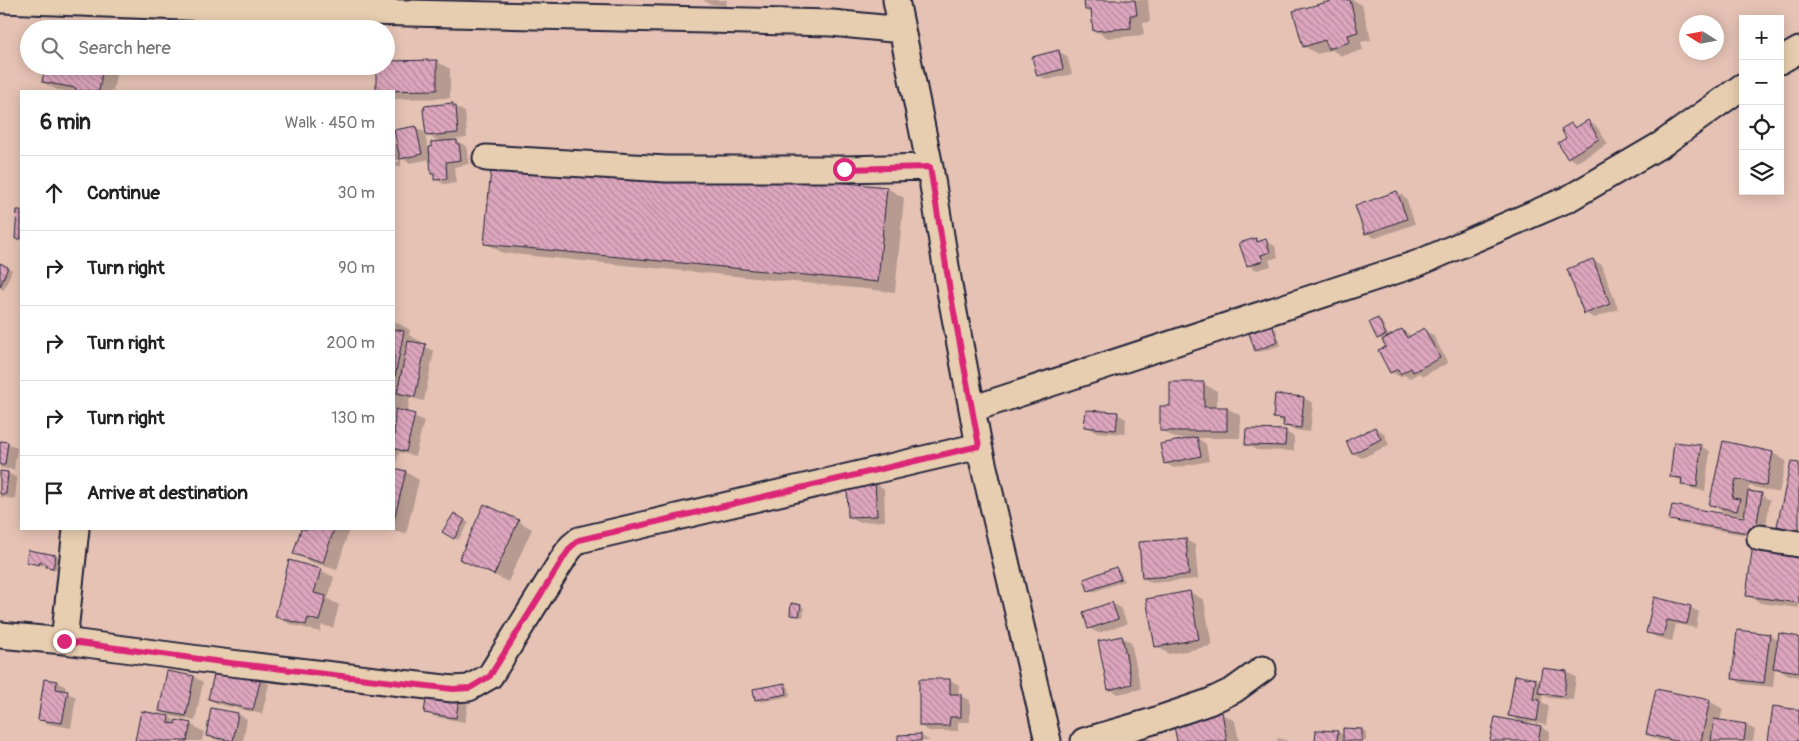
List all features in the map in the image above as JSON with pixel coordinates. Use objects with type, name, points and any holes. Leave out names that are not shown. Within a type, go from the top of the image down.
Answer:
[{"type":"street","points":[[3,0],[234,4],[832,23],[902,30]]},
{"type":"street","points":[[896,0],[930,167],[950,291],[979,446],[1048,741]]},
{"type":"street","points":[[1784,58],[1799,50]]},
{"type":"street","points":[[972,409],[1416,264],[1568,199],[1662,144],[1739,89]]},
{"type":"street","points":[[486,158],[666,169],[930,167]]},
{"type":"street","points":[[0,635],[64,641],[241,665],[453,689],[470,688],[490,676],[566,554],[579,540],[979,446]]},
{"type":"street","points":[[64,641],[76,530]]},
{"type":"street","points":[[1760,538],[1799,544]]},
{"type":"street","points":[[1085,741],[1210,702],[1234,690],[1263,669]]},
{"type":"building","points":[[1084,0],[1135,0],[1137,15],[1130,15],[1131,28],[1093,31],[1091,10],[1085,10]]},
{"type":"building","points":[[1335,0],[1350,0],[1358,32],[1348,35],[1350,42],[1328,49],[1325,40],[1303,47],[1293,11]]},
{"type":"building","points":[[1059,50],[1063,69],[1037,76],[1032,57]]},
{"type":"building","points":[[437,60],[437,90],[376,90],[376,75],[395,75],[395,61]]},
{"type":"building","points":[[43,75],[102,75],[99,90],[76,90],[76,88],[42,82]]},
{"type":"building","points":[[453,103],[453,106],[456,106],[458,133],[426,136],[424,106]]},
{"type":"building","points":[[1588,120],[1599,139],[1567,158],[1558,143],[1566,138],[1561,129],[1571,123],[1575,128]]},
{"type":"building","points":[[416,126],[422,154],[400,159],[395,130]]},
{"type":"building","points":[[457,140],[461,160],[446,162],[447,179],[434,180],[434,174],[431,174],[429,147],[431,147],[431,142]]},
{"type":"building","points":[[493,148],[887,187],[878,282],[484,244]]},
{"type":"building","points":[[1397,191],[1407,219],[1365,234],[1355,206]]},
{"type":"building","points":[[17,210],[20,210],[20,239],[15,239]]},
{"type":"building","points":[[1256,238],[1257,242],[1266,239],[1270,252],[1261,255],[1263,261],[1247,266],[1239,243]]},
{"type":"building","points":[[1593,259],[1610,304],[1584,314],[1567,269]]},
{"type":"building","points":[[0,263],[8,267],[0,287]]},
{"type":"building","points":[[1378,318],[1386,335],[1377,339],[1369,322]]},
{"type":"building","points":[[1272,325],[1278,342],[1255,351],[1249,333]]},
{"type":"building","points":[[1424,328],[1440,358],[1413,372],[1411,368],[1400,374],[1398,369],[1390,373],[1378,350],[1386,347],[1382,340],[1402,329],[1407,338]]},
{"type":"building","points":[[395,329],[404,331],[395,377]]},
{"type":"building","points":[[408,341],[426,344],[415,397],[397,393]]},
{"type":"building","points":[[1170,382],[1204,382],[1204,407],[1227,407],[1227,431],[1160,431],[1160,406],[1170,406]]},
{"type":"building","points":[[1275,394],[1304,397],[1301,428],[1283,426],[1284,419],[1273,418]]},
{"type":"building","points":[[395,409],[415,414],[406,452],[395,448]]},
{"type":"building","points":[[1086,410],[1118,412],[1116,430],[1084,427]]},
{"type":"building","points":[[1375,427],[1381,439],[1352,454],[1346,441]]},
{"type":"building","points":[[1246,429],[1286,430],[1285,446],[1245,445]]},
{"type":"building","points":[[1197,437],[1201,456],[1164,464],[1160,444]]},
{"type":"building","points":[[0,441],[8,442],[5,465],[0,465]]},
{"type":"building","points":[[1723,441],[1773,452],[1766,486],[1736,479],[1732,498],[1740,499],[1737,511],[1709,505]]},
{"type":"building","points":[[1674,442],[1701,445],[1697,487],[1681,485],[1682,478],[1670,477]]},
{"type":"building","points":[[1791,462],[1799,463],[1799,531],[1777,526]]},
{"type":"building","points":[[395,468],[406,471],[395,516]]},
{"type":"building","points":[[0,471],[8,472],[6,494],[0,494]]},
{"type":"building","points":[[875,482],[877,516],[848,517],[847,483]]},
{"type":"building","points":[[1748,491],[1762,493],[1755,534],[1669,520],[1672,505],[1744,517]]},
{"type":"building","points":[[484,504],[519,520],[494,575],[459,559]]},
{"type":"building","points":[[454,513],[465,520],[454,539],[442,532]]},
{"type":"building","points":[[301,530],[334,530],[323,563],[293,554]]},
{"type":"building","points":[[1186,538],[1189,575],[1142,578],[1139,542]]},
{"type":"building","points":[[1753,544],[1799,550],[1799,603],[1746,596]]},
{"type":"building","points":[[28,550],[56,555],[53,568],[46,567],[46,564],[40,562],[39,565],[26,562]]},
{"type":"building","points":[[289,560],[321,569],[314,593],[326,596],[319,621],[308,618],[306,625],[275,617]]},
{"type":"building","points":[[1116,567],[1121,579],[1088,591],[1084,579]]},
{"type":"building","points":[[1190,591],[1199,639],[1155,647],[1146,599]]},
{"type":"building","points":[[1654,597],[1691,606],[1687,624],[1667,620],[1663,636],[1646,633]]},
{"type":"building","points":[[1112,602],[1118,619],[1088,629],[1083,612]]},
{"type":"building","points":[[791,603],[801,605],[799,616],[790,615]]},
{"type":"building","points":[[1737,630],[1770,634],[1764,683],[1732,679]]},
{"type":"building","points":[[1779,633],[1799,637],[1799,672],[1773,668]]},
{"type":"building","points":[[1122,636],[1132,684],[1108,690],[1098,641]]},
{"type":"building","points":[[216,667],[261,678],[253,710],[208,699]]},
{"type":"building","points":[[1542,668],[1567,671],[1564,696],[1538,693]]},
{"type":"building","points":[[167,671],[194,676],[186,716],[159,711]]},
{"type":"building","points":[[1515,675],[1536,679],[1533,699],[1540,700],[1537,721],[1508,716]]},
{"type":"building","points":[[44,679],[57,681],[56,689],[68,691],[62,723],[38,720]]},
{"type":"building","points":[[919,679],[950,679],[950,694],[961,694],[961,717],[950,717],[949,726],[919,726]]},
{"type":"building","points":[[785,683],[787,694],[755,700],[753,689]]},
{"type":"building","points":[[1656,689],[1710,700],[1701,741],[1676,741],[1646,734]]},
{"type":"building","points":[[427,693],[459,698],[456,718],[424,713]]},
{"type":"building","points":[[1773,706],[1799,710],[1799,741],[1768,741]]},
{"type":"building","points":[[211,708],[238,713],[233,741],[206,736]]},
{"type":"building","points":[[141,711],[169,716],[168,723],[175,724],[176,720],[191,723],[187,741],[135,741]]},
{"type":"building","points":[[1222,712],[1227,741],[1177,741],[1173,721]]},
{"type":"building","points":[[1495,717],[1541,726],[1538,741],[1490,741]]},
{"type":"building","points":[[1714,719],[1746,724],[1744,741],[1711,741]]},
{"type":"building","points":[[1343,728],[1362,729],[1362,741],[1343,741]]},
{"type":"building","points":[[1316,730],[1338,731],[1337,741],[1315,741]]},
{"type":"building","points":[[921,734],[921,741],[898,741],[898,735]]},
{"type":"route","points":[[64,641],[453,689],[470,688],[490,676],[566,554],[579,540],[979,446],[950,291],[930,167],[844,169]]}]
